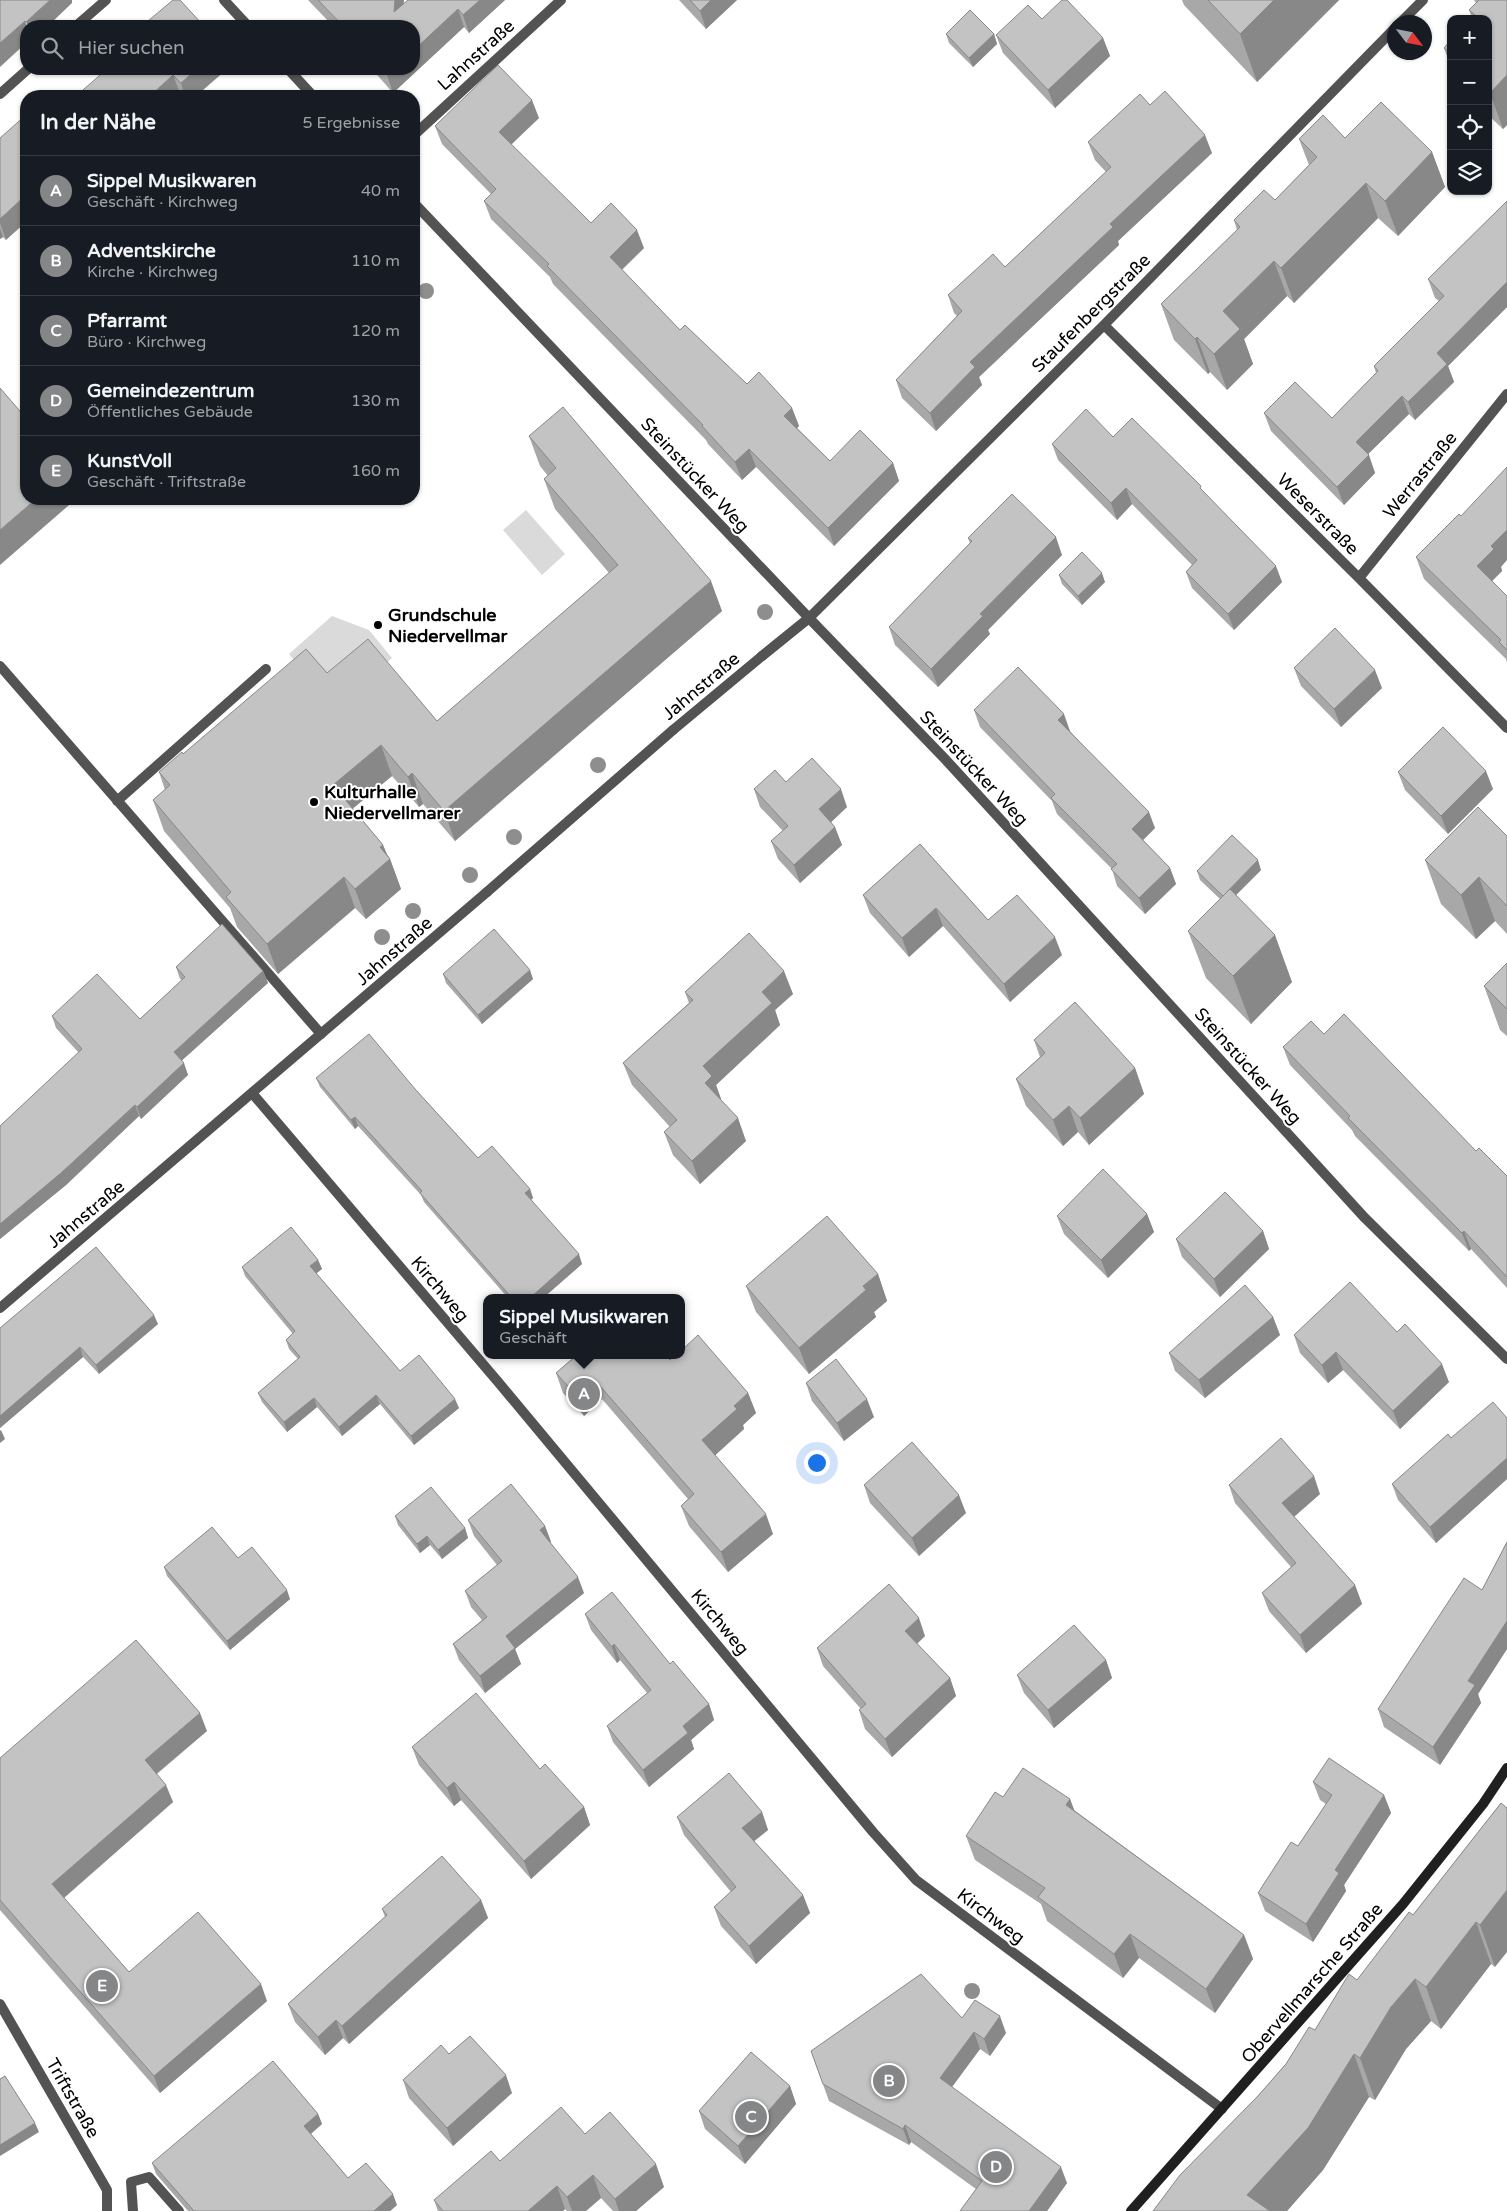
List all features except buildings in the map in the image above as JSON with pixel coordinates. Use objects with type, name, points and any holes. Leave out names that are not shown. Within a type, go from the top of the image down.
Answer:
[{"type":"street","points":[[83,20],[106,0]]},
{"type":"street","points":[[224,0],[242,20]]},
{"type":"street","name":"Lahnstraße","points":[[420,129],[561,0]]},
{"type":"street","points":[[1408,15],[1423,0]]},
{"type":"street","name":"Staufenbergstraße","points":[[809,618],[1104,325],[1387,36]]},
{"type":"street","points":[[0,94],[21,75]]},
{"type":"street","points":[[294,75],[307,90]]},
{"type":"street","name":"Steinstücker Weg","points":[[420,209],[946,760],[1365,1218],[1507,1359]]},
{"type":"street","name":"Weserstraße","points":[[1104,325],[1507,728]]},
{"type":"street","name":"Werrastraße","points":[[1359,578],[1507,394]]},
{"type":"street","name":"Jahnstraße","points":[[0,1308],[487,892],[672,730],[809,618]]},
{"type":"street","points":[[0,666],[321,1034]]},
{"type":"street","points":[[117,801],[266,669]]},
{"type":"street","name":"Kirchweg","points":[[252,1094],[498,1383],[873,1832],[916,1880],[1222,2109]]},
{"type":"street","name":"Obervellmarsche Straße","points":[[1131,2211],[1403,1904],[1483,1804],[1507,1768]]},
{"type":"street","name":"Triftstraße","points":[[0,2004],[107,2190],[107,2211]]},
{"type":"street","points":[[133,2211],[131,2182],[149,2178],[179,2211]]},
{"type":"shaded area","points":[[526,510],[565,554],[542,575],[503,530]]},
{"type":"shaded area","points":[[332,616],[369,630],[392,658],[338,704],[313,683],[289,654]]},
{"type":"place","name":"Grundschule Niedervellmar","points":[[378,625]]},
{"type":"place","name":"Kulturhalle Niedervellmarer","points":[[314,802]]},
{"type":"place","name":"Sippel Musikwaren","points":[[584,1394]]},
{"type":"place","name":"KunstVoll","points":[[102,1986]]},
{"type":"place","name":"Adventskirche","points":[[889,2081]]},
{"type":"place","name":"Pfarramt","points":[[751,2117]]},
{"type":"place","name":"Gemeindezentrum","points":[[996,2167]]}]
